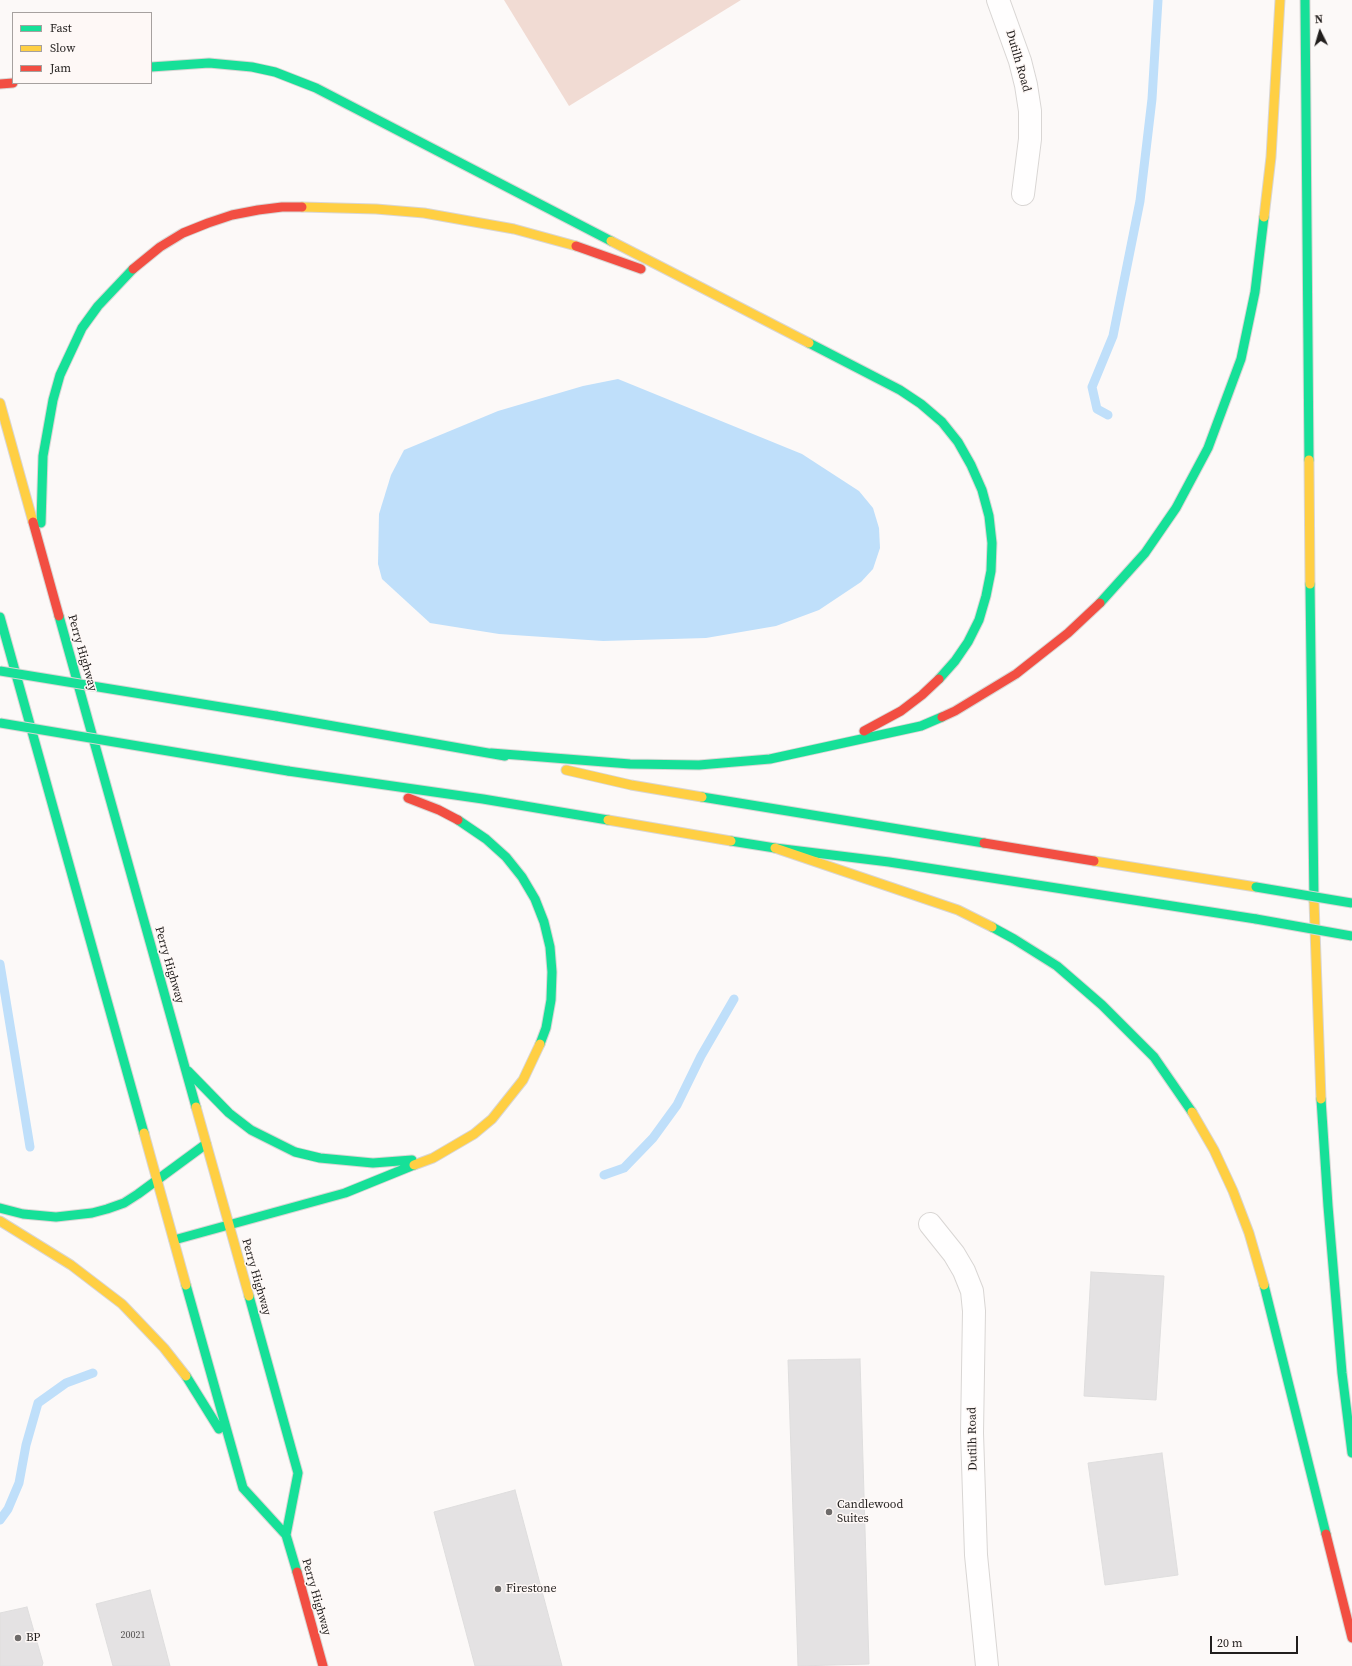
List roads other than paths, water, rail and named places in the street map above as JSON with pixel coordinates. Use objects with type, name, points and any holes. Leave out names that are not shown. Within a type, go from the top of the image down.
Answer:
[{"type":"highway","points":[[492,753],[630,764],[699,766],[770,759],[921,726],[954,711],[1016,674],[1068,633],[1109,594],[1145,553],[1176,508],[1208,448],[1241,359],[1255,292],[1271,158],[1280,0]]},
{"type":"highway","points":[[1305,0],[1313,862],[1318,1039],[1328,1206],[1342,1373],[1352,1453]]},
{"type":"highway","points":[[152,67],[187,64],[231,64],[267,70],[296,79],[900,390],[921,404],[942,422],[958,442],[971,465],[982,490],[989,516],[992,543],[991,571],[986,596],[978,620],[960,655],[940,679],[922,695],[901,711],[880,723],[832,746]]},
{"type":"highway","points":[[0,84],[12,83]]},
{"type":"highway","points":[[42,553],[41,490],[45,442],[52,400],[60,375],[82,328],[98,306],[137,264],[160,247],[183,233],[208,223],[232,215],[282,207],[376,209],[424,213],[506,227],[554,239],[723,298]]},
{"type":"highway","name":"Perry Highway","points":[[0,403],[298,1473],[286,1535]]},
{"type":"highway","name":"Perry Highway","points":[[0,617],[243,1488],[286,1535],[323,1666]]},
{"type":"highway","points":[[0,671],[492,753],[631,785],[1352,903]]},
{"type":"highway","points":[[0,723],[288,771],[483,800],[775,848],[889,862],[1256,919],[1352,936]]},
{"type":"highway","points":[[174,1240],[345,1193],[433,1158],[474,1134],[492,1119],[523,1080],[536,1055],[546,1028],[551,1000],[552,972],[550,947],[544,922],[535,899],[522,877],[506,857],[486,839],[464,823],[414,799],[352,781]]},
{"type":"highway","points":[[775,848],[958,910],[1014,938],[1058,966],[1102,1004],[1158,1063],[1184,1099],[1214,1150],[1233,1191],[1249,1233],[1265,1290],[1352,1638]]},
{"type":"highway","points":[[185,1067],[229,1113],[250,1130],[295,1152],[320,1158],[360,1162],[399,1162],[433,1158]]},
{"type":"highway","points":[[0,1208],[23,1214],[56,1217],[92,1213],[124,1203],[157,1181],[206,1144]]},
{"type":"highway","points":[[0,1221],[71,1265],[122,1304],[164,1348],[232,1447]]},
{"type":"street","name":"Dutilh Road","points":[[998,0],[1020,61],[1030,111],[1030,139],[1023,194]]},
{"type":"street","name":"Dutilh Road","points":[[930,1224],[954,1254],[964,1271],[972,1291],[974,1304],[972,1433],[974,1494],[977,1563],[986,1666]]},
{"type":"water","points":[[618,379],[802,454],[859,491],[873,508],[879,528],[880,548],[873,569],[861,582],[819,610],[776,626],[706,638],[603,641],[499,634],[430,623],[382,579],[378,564],[379,514],[391,475],[404,450],[498,411],[583,386]]},
{"type":"waterway","points":[[1108,415],[1097,409],[1092,387],[1113,336],[1140,201],[1152,99],[1158,0]]},
{"type":"waterway","points":[[0,964],[30,1147]]},
{"type":"waterway","points":[[604,1175],[624,1168],[653,1138],[677,1105],[701,1056],[734,999]]},
{"type":"waterway","points":[[0,1520],[8,1509],[19,1483],[26,1445],[38,1403],[66,1383],[93,1373]]},
{"type":"place","name":"Candlewood Suites","points":[[829,1512]]},
{"type":"place","name":"Firestone","points":[[498,1589]]},
{"type":"place","name":"BP","points":[[18,1638]]}]
